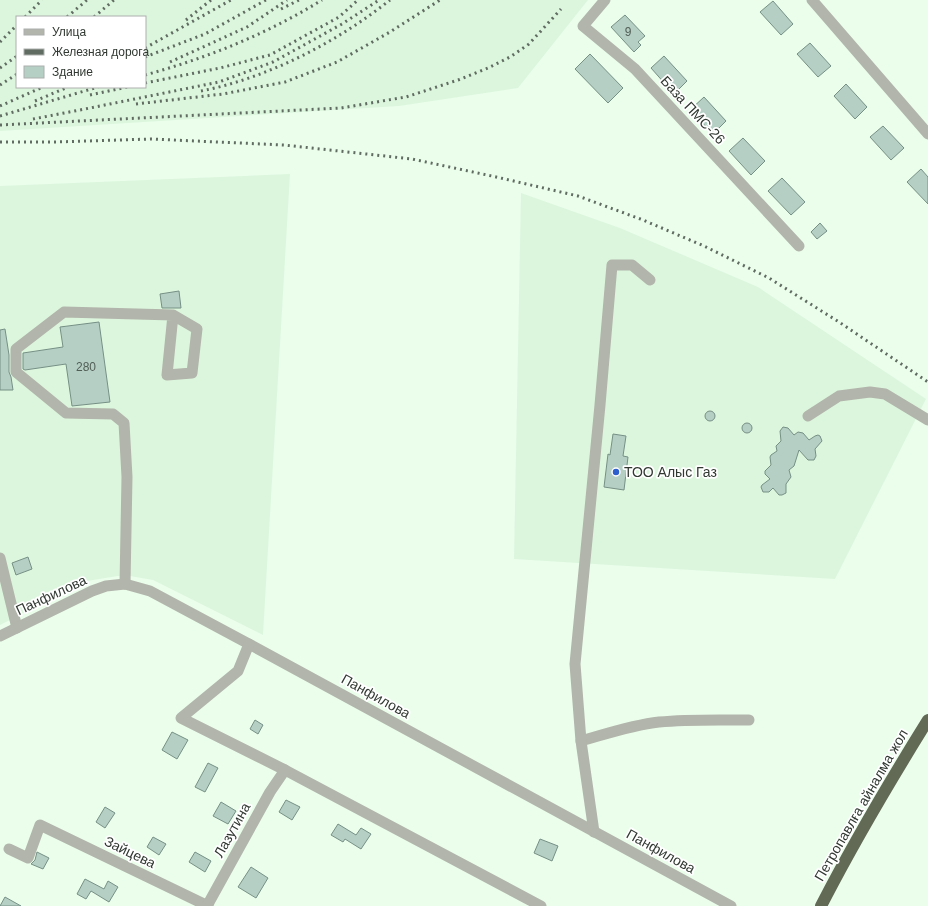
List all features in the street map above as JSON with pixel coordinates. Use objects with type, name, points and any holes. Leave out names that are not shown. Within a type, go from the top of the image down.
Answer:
[{"type":"highway","name":"Петропавлға айналма жол","points":[[821,906],[897,769],[928,720]]},
{"type":"street","name":"База ПМС-26","points":[[605,0],[583,26],[635,70],[799,246]]},
{"type":"street","points":[[812,0],[928,134]]},
{"type":"street","points":[[594,832],[581,741],[575,664],[612,265],[632,264],[650,280]]},
{"type":"street","points":[[125,584],[128,477],[124,423],[113,414],[66,413],[16,372],[16,349],[64,312],[173,315],[197,329],[192,373],[167,375],[173,315]]},
{"type":"street","points":[[808,416],[839,396],[870,392],[885,394],[928,420]]},
{"type":"street","points":[[0,558],[17,628]]},
{"type":"street","name":"Панфилова","points":[[0,636],[92,591],[106,586],[125,584],[150,592],[249,644],[730,906]]},
{"type":"street","points":[[249,644],[238,671],[181,718],[285,770],[541,906]]},
{"type":"street","points":[[581,741],[658,722],[749,720]]},
{"type":"street","name":"Лазутина","points":[[208,906],[270,792],[285,770]]},
{"type":"street","name":"Зайцева","points":[[9,849],[28,858],[40,825],[208,906]]},
{"type":"shaded area","points":[[0,0],[588,0],[518,88],[399,106],[0,131]]},
{"type":"shaded area","points":[[290,174],[263,635],[153,580],[124,575],[87,581],[0,625],[0,186]]},
{"type":"shaded area","points":[[521,193],[620,228],[758,287],[926,399],[835,579],[514,559]]},
{"type":"building","points":[[773,1],[793,24],[781,35],[760,12]]},
{"type":"building","points":[[625,15],[645,36],[638,42],[641,45],[634,52],[611,27]]},
{"type":"building","points":[[810,43],[831,66],[818,77],[797,54]]},
{"type":"building","points":[[590,54],[623,88],[608,103],[575,69]]},
{"type":"building","points":[[664,56],[687,81],[674,94],[651,68]]},
{"type":"building","points":[[846,84],[867,107],[855,119],[834,96]]},
{"type":"building","points":[[704,97],[726,121],[713,134],[690,110]]},
{"type":"building","points":[[883,126],[904,148],[891,160],[870,137]]},
{"type":"building","points":[[743,138],[765,161],[751,175],[729,151]]},
{"type":"building","points":[[921,169],[928,177],[928,204],[907,182]]},
{"type":"building","points":[[782,178],[805,202],[791,215],[768,191]]},
{"type":"building","points":[[820,223],[827,231],[817,239],[811,232]]},
{"type":"building","points":[[179,291],[181,308],[162,308],[160,294]]},
{"type":"building","points":[[99,322],[110,402],[72,406],[66,364],[25,370],[23,369],[23,353],[63,347],[60,327]]},
{"type":"building","points":[[5,329],[9,355],[9,372],[13,390],[0,390],[0,330]]},
{"type":"building","points":[[708,411],[712,411],[714,412],[714,420],[708,421],[705,418],[705,414]]},
{"type":"building","points":[[745,423],[749,423],[751,424],[751,432],[745,433],[742,430],[742,426]]},
{"type":"building","points":[[783,427],[788,428],[794,435],[798,432],[803,433],[809,440],[818,435],[822,441],[815,449],[816,456],[814,460],[808,460],[799,450],[794,466],[789,470],[791,477],[786,484],[786,493],[779,495],[773,488],[769,492],[763,492],[761,487],[770,479],[765,474],[765,471],[771,465],[771,455],[777,451],[776,446],[781,441],[780,431]]},
{"type":"building","name":"ТОО Алыс Газ","points":[[613,434],[626,436],[623,456],[628,457],[624,490],[604,487],[608,454],[610,455]]},
{"type":"building","points":[[28,557],[32,569],[16,575],[12,563]]},
{"type":"building","points":[[255,720],[263,725],[258,734],[250,729]]},
{"type":"building","points":[[172,732],[188,740],[177,759],[162,750]]},
{"type":"building","points":[[208,763],[218,768],[205,792],[195,787]]},
{"type":"building","points":[[286,800],[300,807],[292,820],[279,812]]},
{"type":"building","points":[[221,802],[236,811],[228,824],[213,816]]},
{"type":"building","points":[[105,807],[115,813],[105,828],[96,822]]},
{"type":"building","points":[[338,824],[356,835],[361,828],[371,834],[361,849],[345,839],[343,842],[331,835]]},
{"type":"building","points":[[153,837],[166,844],[159,855],[147,847]]},
{"type":"building","points":[[540,839],[558,846],[552,861],[534,853]]},
{"type":"building","points":[[37,852],[49,858],[43,869],[31,864],[35,860]]},
{"type":"building","points":[[195,852],[211,861],[205,872],[189,862]]},
{"type":"building","points":[[251,867],[268,878],[256,898],[238,887]]},
{"type":"building","points":[[85,879],[104,889],[108,881],[118,887],[109,902],[91,891],[86,899],[77,894]]},
{"type":"building","points":[[5,897],[21,906],[0,906]]},
{"type":"railway","points":[[26,16],[42,0]]},
{"type":"railway","points":[[68,16],[87,0]]},
{"type":"railway","points":[[95,16],[114,0]]},
{"type":"railway","points":[[186,20],[211,0]]},
{"type":"railway","points":[[146,47],[231,0]]},
{"type":"railway","points":[[146,57],[205,34],[266,0]]},
{"type":"railway","points":[[170,62],[247,27],[287,0]]},
{"type":"railway","points":[[281,9],[299,0]]},
{"type":"railway","points":[[146,75],[191,61],[236,44],[280,24],[322,0]]},
{"type":"railway","points":[[146,83],[220,68],[270,55],[339,17],[358,0]]},
{"type":"railway","points":[[33,119],[219,82],[273,62],[342,24],[379,0]]},
{"type":"railway","points":[[201,91],[251,77],[276,68],[301,56],[348,30],[390,0]]},
{"type":"railway","points":[[136,104],[223,94],[285,82],[337,62],[390,32],[440,0]]},
{"type":"railway","points":[[0,125],[341,108],[406,97],[458,80],[510,57],[529,44],[561,9]]},
{"type":"railway","points":[[0,42],[16,26]]},
{"type":"railway","points":[[0,68],[16,57]]},
{"type":"railway","points":[[0,85],[16,75]]},
{"type":"railway","points":[[0,106],[41,88]]},
{"type":"railway","points":[[35,101],[66,88]]},
{"type":"railway","points":[[0,116],[95,88]]},
{"type":"railway","points":[[90,95],[122,88]]},
{"type":"railway","points":[[0,142],[151,139],[284,145],[412,159],[578,196],[643,220],[704,246],[769,278],[839,322],[928,382]]},
{"type":"place","name":"ТОО Алыс Газ","points":[[616,472]]}]
